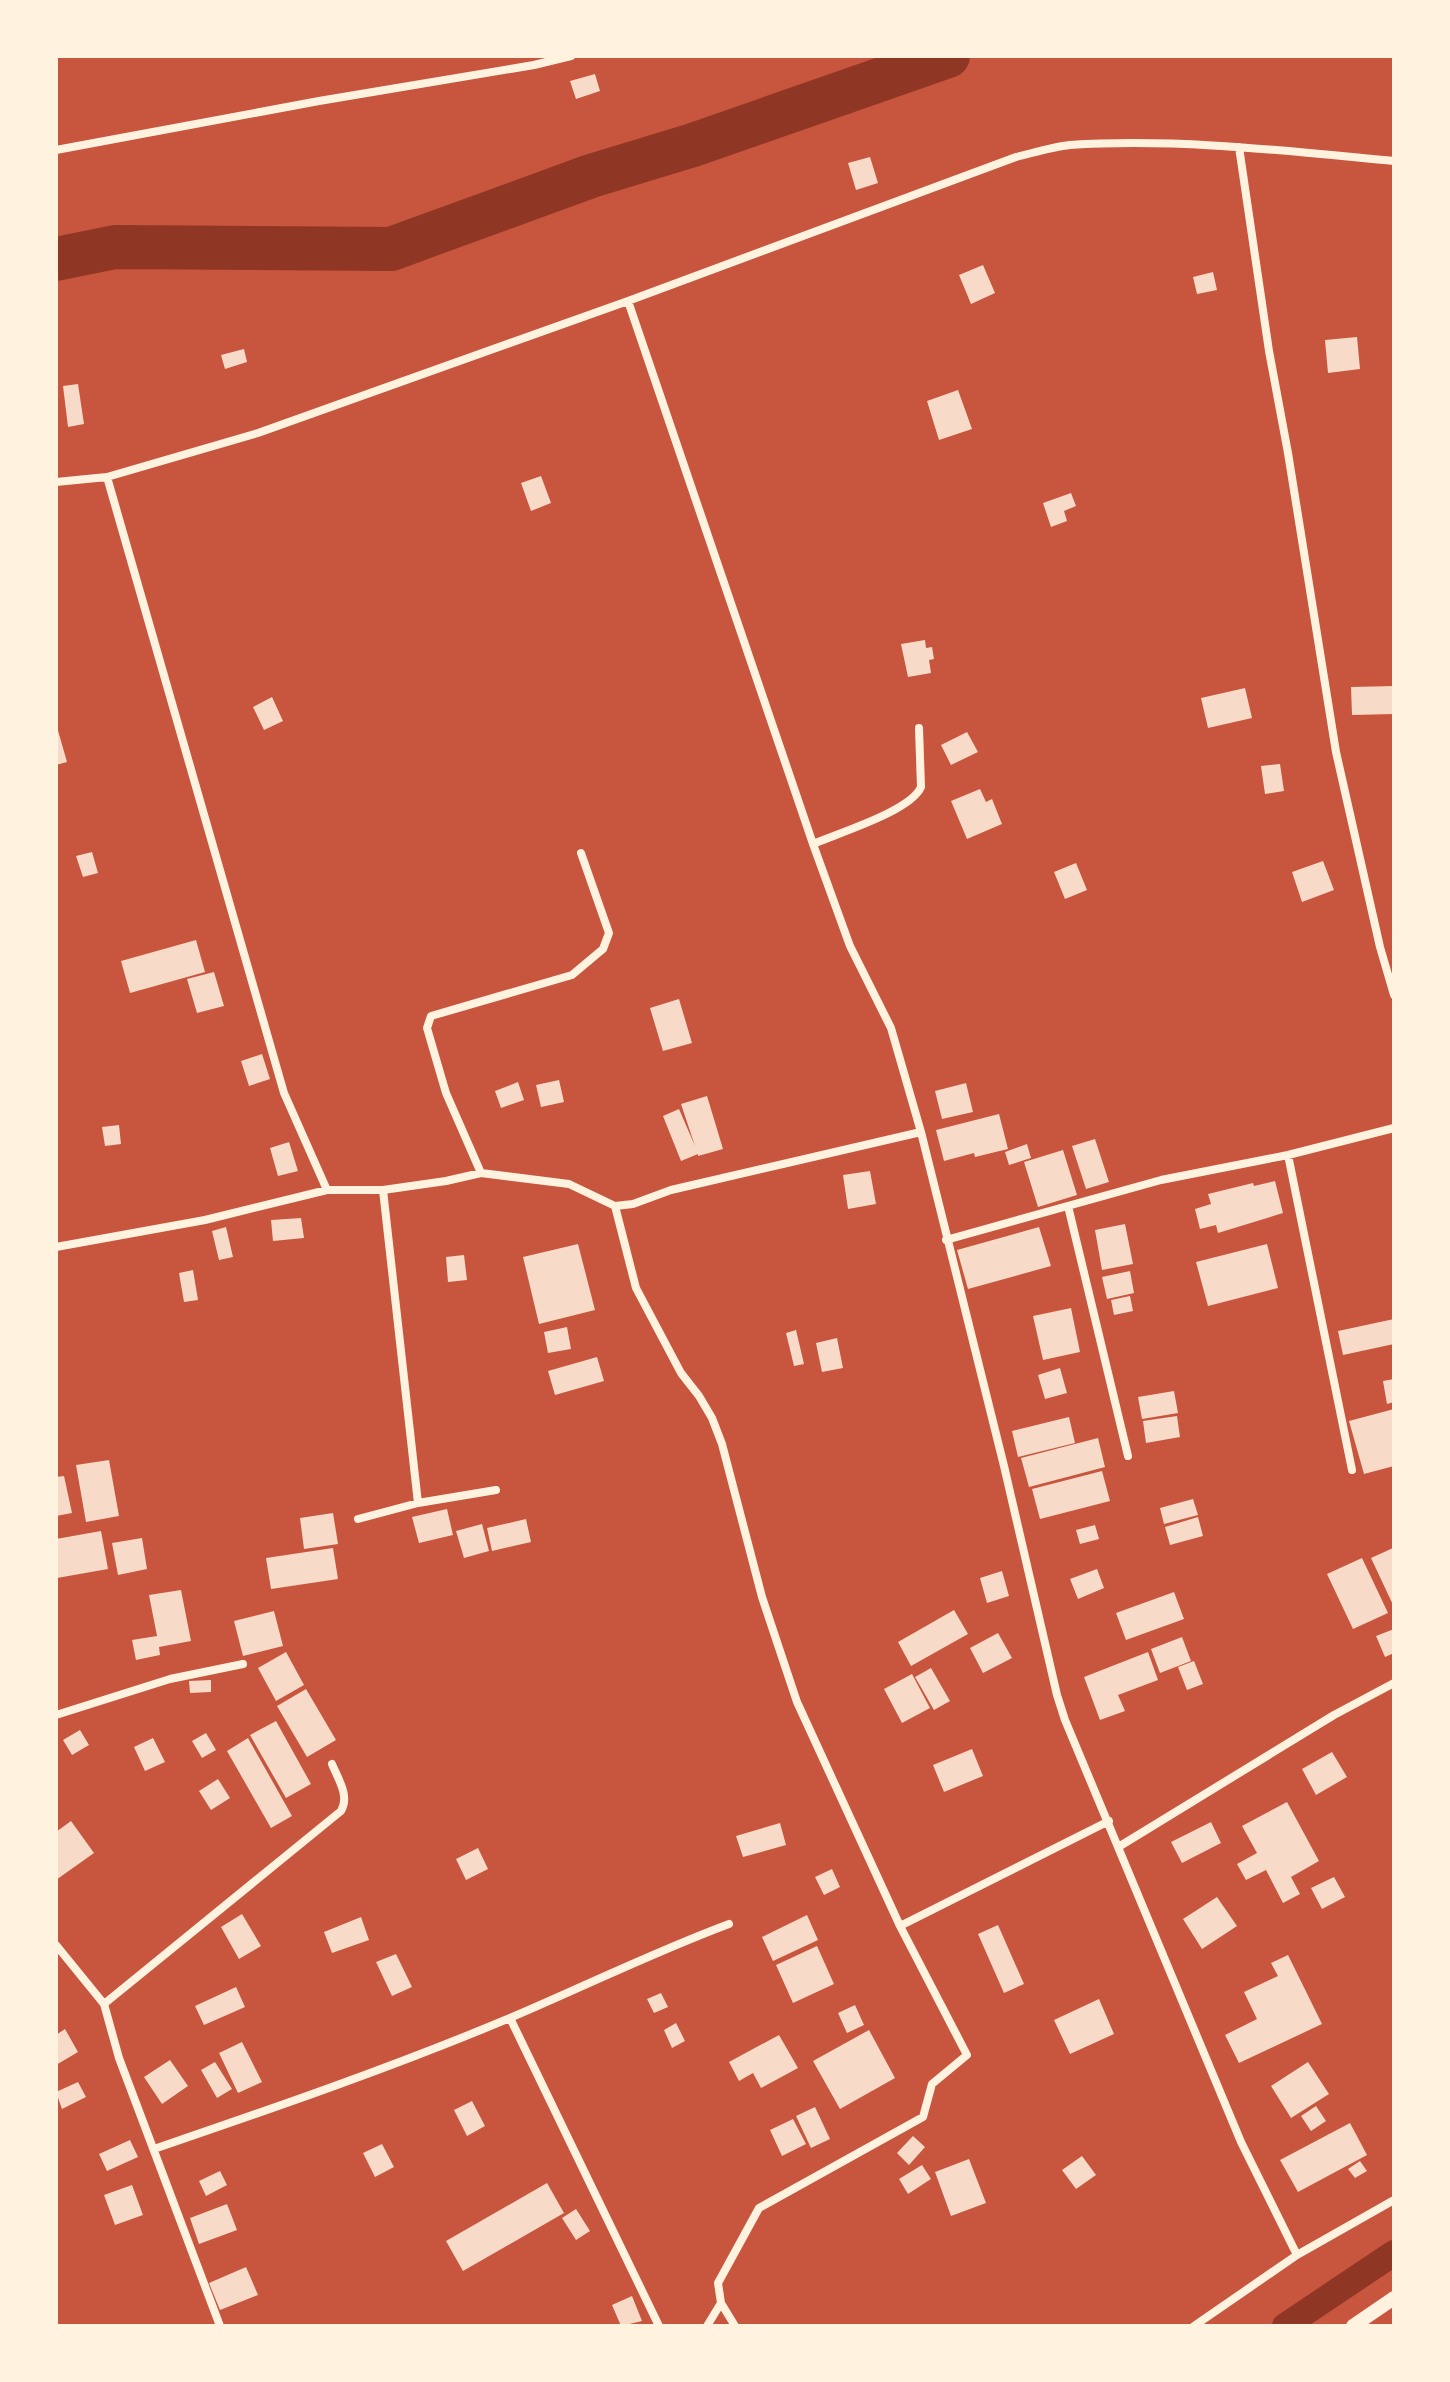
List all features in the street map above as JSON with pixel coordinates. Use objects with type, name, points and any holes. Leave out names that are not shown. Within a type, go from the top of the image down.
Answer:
[{"type":"street","points":[[56,150],[571,56]]},
{"type":"street","points":[[56,482],[107,477],[258,433],[628,301],[1016,157],[1067,145],[1239,147],[1394,161]]},
{"type":"street","points":[[1239,147],[1269,351],[1336,752],[1380,947],[1394,995]]},
{"type":"street","points":[[628,301],[813,844],[850,946],[891,1028],[921,1132],[1057,1695],[1241,2142],[1297,2255]]},
{"type":"street","points":[[107,477],[284,1093],[327,1190]]},
{"type":"street","points":[[813,844],[897,808],[918,795],[921,787],[919,728]]},
{"type":"street","points":[[481,1173],[446,1093],[427,1028],[431,1016],[572,975],[603,949],[609,933],[581,853]]},
{"type":"street","points":[[946,1240],[1161,1180],[1288,1155],[1394,1128]]},
{"type":"street","points":[[56,1247],[205,1220],[327,1190],[383,1190],[481,1173],[569,1184],[615,1206],[633,1204],[671,1190],[921,1132]]},
{"type":"street","points":[[1288,1155],[1352,1470]]},
{"type":"street","points":[[383,1190],[418,1503]]},
{"type":"street","points":[[615,1206],[636,1288],[681,1373],[712,1418],[722,1444],[762,1597],[797,1702],[900,1926],[967,2055],[932,2084],[923,2117],[759,2208],[718,2283],[721,2303],[735,2326]]},
{"type":"street","points":[[1068,1206],[1128,1456]]},
{"type":"street","points":[[358,1519],[418,1503],[496,1490]]},
{"type":"street","points":[[56,1715],[170,1679],[243,1664]]},
{"type":"street","points":[[1120,1846],[1334,1715],[1394,1683]]},
{"type":"street","points":[[104,2004],[341,1811],[346,1803],[345,1795],[332,1764]]},
{"type":"street","points":[[900,1926],[1109,1821]]},
{"type":"street","points":[[154,2149],[338,2086],[510,2018],[729,1924]]},
{"type":"street","points":[[56,1945],[104,2004],[119,2058],[220,2326]]},
{"type":"street","points":[[510,2018],[659,2326]]},
{"type":"street","points":[[1194,2326],[1297,2255],[1394,2200]]},
{"type":"street","points":[[1353,2326],[1394,2298]]},
{"type":"street","points":[[707,2326],[721,2303]]},
{"type":"building","points":[[595,74],[600,91],[576,99],[570,81]]},
{"type":"building","points":[[870,157],[878,183],[856,190],[848,163]]},
{"type":"building","points":[[983,265],[995,293],[971,304],[959,275]]},
{"type":"building","points":[[1213,272],[1217,290],[1197,294],[1193,277]]},
{"type":"building","points":[[1357,337],[1360,369],[1328,373],[1325,340]]},
{"type":"building","points":[[244,349],[247,362],[225,369],[221,355]]},
{"type":"building","points":[[78,384],[84,424],[68,427],[63,386]]},
{"type":"building","points":[[958,390],[972,429],[939,440],[927,401]]},
{"type":"building","points":[[541,476],[551,503],[531,511],[521,483]]},
{"type":"building","points":[[1071,493],[1076,506],[1064,511],[1067,521],[1051,527],[1043,503]]},
{"type":"building","points":[[925,640],[926,648],[932,647],[934,659],[929,660],[931,673],[908,677],[901,644]]},
{"type":"building","points":[[1394,686],[1394,714],[1352,715],[1351,687]]},
{"type":"building","points":[[1245,688],[1252,718],[1208,728],[1201,698]]},
{"type":"building","points":[[272,697],[283,721],[264,730],[253,707]]},
{"type":"building","points":[[56,728],[67,762],[56,765]]},
{"type":"building","points":[[967,732],[978,752],[951,765],[941,745]]},
{"type":"building","points":[[1280,764],[1284,791],[1265,794],[1261,766]]},
{"type":"building","points":[[980,789],[986,802],[992,799],[1002,824],[967,839],[951,801]]},
{"type":"building","points":[[92,852],[98,873],[83,877],[76,856]]},
{"type":"building","points":[[1323,861],[1334,890],[1302,902],[1292,872]]},
{"type":"building","points":[[1076,863],[1087,890],[1065,899],[1054,872]]},
{"type":"building","points":[[196,940],[205,972],[130,993],[121,961]]},
{"type":"building","points":[[214,972],[224,1006],[197,1013],[187,979]]},
{"type":"building","points":[[679,999],[692,1043],[663,1051],[650,1008]]},
{"type":"building","points":[[262,1054],[270,1079],[249,1086],[241,1061]]},
{"type":"building","points":[[559,1080],[564,1102],[541,1107],[536,1085]]},
{"type":"building","points":[[518,1082],[524,1100],[501,1108],[495,1091]]},
{"type":"building","points":[[966,1083],[973,1112],[942,1119],[935,1091]]},
{"type":"building","points":[[707,1096],[723,1149],[681,1161],[663,1116],[679,1109],[695,1146],[681,1104]]},
{"type":"building","points":[[999,1114],[1008,1149],[944,1161],[936,1130]]},
{"type":"building","points":[[119,1125],[121,1144],[105,1146],[102,1127]]},
{"type":"building","points":[[1095,1139],[1109,1182],[1086,1189],[1072,1146]]},
{"type":"building","points":[[289,1142],[298,1171],[278,1176],[270,1148]]},
{"type":"building","points":[[1027,1144],[1031,1158],[1009,1165],[1005,1152]]},
{"type":"building","points":[[1063,1150],[1077,1195],[1038,1207],[1024,1162]]},
{"type":"building","points":[[870,1171],[876,1204],[848,1209],[843,1175]]},
{"type":"building","points":[[1275,1181],[1283,1213],[1218,1233],[1216,1225],[1200,1229],[1195,1209],[1211,1204],[1208,1194]]},
{"type":"building","points":[[301,1218],[304,1238],[273,1241],[271,1220]]},
{"type":"building","points":[[1125,1224],[1133,1264],[1102,1270],[1095,1230]]},
{"type":"building","points":[[226,1227],[233,1257],[219,1260],[212,1231]]},
{"type":"building","points":[[1039,1227],[1051,1266],[968,1289],[957,1250]]},
{"type":"building","points":[[578,1244],[595,1310],[539,1324],[523,1257]]},
{"type":"building","points":[[1267,1244],[1278,1288],[1208,1306],[1196,1262]]},
{"type":"building","points":[[464,1255],[467,1280],[448,1282],[446,1257]]},
{"type":"building","points":[[193,1270],[198,1300],[184,1302],[179,1273]]},
{"type":"building","points":[[1130,1271],[1134,1293],[1107,1299],[1102,1277]]},
{"type":"building","points":[[1130,1296],[1133,1311],[1114,1315],[1111,1300]]},
{"type":"building","points":[[1071,1308],[1080,1352],[1043,1360],[1033,1316]]},
{"type":"building","points":[[1394,1319],[1394,1344],[1343,1355],[1338,1331]]},
{"type":"building","points":[[567,1327],[571,1349],[548,1353],[544,1332]]},
{"type":"building","points":[[796,1330],[804,1364],[794,1366],[786,1333]]},
{"type":"building","points":[[837,1338],[843,1368],[822,1372],[816,1343]]},
{"type":"building","points":[[597,1357],[604,1381],[555,1395],[548,1371]]},
{"type":"building","points":[[1060,1368],[1067,1393],[1045,1399],[1038,1375]]},
{"type":"building","points":[[1394,1379],[1394,1402],[1387,1404],[1383,1381]]},
{"type":"building","points":[[1174,1391],[1178,1413],[1142,1419],[1138,1397]]},
{"type":"building","points":[[1394,1409],[1394,1466],[1364,1474],[1349,1421]]},
{"type":"building","points":[[1177,1416],[1180,1437],[1146,1443],[1143,1421]]},
{"type":"building","points":[[1069,1417],[1075,1443],[1018,1457],[1012,1431]]},
{"type":"building","points":[[1098,1438],[1105,1467],[1029,1487],[1021,1458]]},
{"type":"building","points":[[109,1460],[119,1516],[86,1522],[76,1465]]},
{"type":"building","points":[[1102,1471],[1110,1501],[1040,1519],[1032,1489]]},
{"type":"building","points":[[64,1476],[72,1513],[56,1516],[56,1477]]},
{"type":"building","points":[[1193,1499],[1198,1515],[1164,1524],[1160,1508]]},
{"type":"building","points":[[447,1509],[453,1535],[419,1543],[412,1517]]},
{"type":"building","points":[[333,1513],[338,1544],[304,1549],[300,1518]]},
{"type":"building","points":[[1198,1517],[1203,1536],[1170,1545],[1165,1527]]},
{"type":"building","points":[[526,1519],[531,1542],[492,1551],[487,1528]]},
{"type":"building","points":[[482,1524],[489,1551],[464,1558],[456,1531]]},
{"type":"building","points":[[1095,1525],[1099,1539],[1080,1544],[1076,1530]]},
{"type":"building","points":[[101,1531],[108,1569],[57,1578],[56,1539]]},
{"type":"building","points":[[142,1538],[147,1569],[118,1575],[112,1543]]},
{"type":"building","points":[[333,1548],[338,1579],[271,1589],[266,1558]]},
{"type":"building","points":[[1394,1550],[1394,1607],[1371,1558]]},
{"type":"building","points":[[1362,1558],[1388,1613],[1353,1629],[1327,1574]]},
{"type":"building","points":[[1097,1569],[1104,1588],[1078,1599],[1070,1579]]},
{"type":"building","points":[[1002,1571],[1009,1596],[987,1603],[980,1578]]},
{"type":"building","points":[[181,1590],[191,1641],[159,1647],[160,1655],[136,1660],[132,1640],[157,1636],[149,1595]]},
{"type":"building","points":[[1174,1592],[1184,1619],[1126,1640],[1116,1613]]},
{"type":"building","points":[[954,1610],[968,1634],[911,1666],[898,1642]]},
{"type":"building","points":[[274,1611],[283,1646],[243,1656],[234,1621]]},
{"type":"building","points":[[1394,1629],[1394,1653],[1385,1657],[1376,1636]]},
{"type":"building","points":[[998,1633],[1012,1658],[983,1673],[970,1648]]},
{"type":"building","points":[[1182,1637],[1191,1661],[1160,1673],[1151,1649]]},
{"type":"building","points":[[286,1652],[304,1685],[276,1701],[258,1668]]},
{"type":"building","points":[[1148,1652],[1158,1680],[1118,1695],[1125,1711],[1100,1720],[1084,1677]]},
{"type":"building","points":[[1194,1661],[1203,1684],[1187,1690],[1178,1667]]},
{"type":"building","points":[[931,1668],[950,1701],[934,1710],[915,1677]]},
{"type":"building","points":[[912,1674],[930,1708],[902,1723],[884,1689]]},
{"type":"building","points":[[211,1680],[211,1692],[190,1693],[189,1681]]},
{"type":"building","points":[[306,1689],[336,1740],[307,1757],[277,1706]]},
{"type":"building","points":[[276,1721],[311,1784],[286,1798],[250,1735]]},
{"type":"building","points":[[80,1730],[89,1745],[72,1755],[63,1740]]},
{"type":"building","points":[[206,1733],[216,1750],[202,1758],[192,1741]]},
{"type":"building","points":[[153,1738],[165,1762],[145,1771],[134,1747]]},
{"type":"building","points":[[248,1738],[292,1816],[271,1828],[227,1751]]},
{"type":"building","points":[[972,1749],[983,1776],[944,1792],[933,1765]]},
{"type":"building","points":[[1332,1752],[1347,1777],[1316,1795],[1302,1769]]},
{"type":"building","points":[[218,1779],[230,1798],[211,1810],[199,1791]]},
{"type":"building","points":[[1287,1802],[1319,1861],[1291,1877],[1300,1894],[1283,1903],[1266,1870],[1246,1880],[1237,1864],[1257,1853],[1242,1826]]},
{"type":"building","points":[[71,1821],[94,1853],[56,1880],[56,1832]]},
{"type":"building","points":[[1211,1822],[1221,1843],[1182,1863],[1171,1842]]},
{"type":"building","points":[[780,1823],[786,1845],[743,1857],[736,1836]]},
{"type":"building","points":[[478,1848],[488,1869],[466,1880],[456,1859]]},
{"type":"building","points":[[832,1869],[840,1887],[824,1895],[815,1877]]},
{"type":"building","points":[[1334,1877],[1345,1897],[1322,1909],[1311,1888]]},
{"type":"building","points":[[1217,1897],[1237,1926],[1202,1949],[1183,1919]]},
{"type":"building","points":[[242,1914],[261,1946],[239,1959],[221,1927]]},
{"type":"building","points":[[807,1915],[818,1940],[773,1961],[762,1937]]},
{"type":"building","points":[[361,1917],[369,1940],[332,1953],[324,1932]]},
{"type":"building","points":[[998,1925],[1024,1984],[1004,1993],[978,1934]]},
{"type":"building","points":[[817,1946],[834,1984],[793,2003],[776,1965]]},
{"type":"building","points":[[396,1954],[412,1987],[392,1996],[376,1962]]},
{"type":"building","points":[[1288,1955],[1322,2024],[1239,2063],[1225,2035],[1257,2019],[1244,1992],[1278,1976],[1271,1963]]},
{"type":"building","points":[[236,1987],[245,2007],[204,2025],[195,2006]]},
{"type":"building","points":[[661,1993],[668,2007],[654,2013],[647,1999]]},
{"type":"building","points":[[1099,1999],[1114,2034],[1070,2054],[1054,2020]]},
{"type":"building","points":[[855,2005],[864,2025],[847,2033],[838,2013]]},
{"type":"building","points":[[676,2023],[685,2041],[672,2048],[664,2030]]},
{"type":"building","points":[[65,2029],[78,2052],[56,2065],[56,2035]]},
{"type":"building","points":[[869,2030],[895,2078],[840,2109],[813,2061]]},
{"type":"building","points":[[779,2035],[798,2068],[761,2088],[753,2073],[739,2081],[729,2062]]},
{"type":"building","points":[[242,2042],[262,2082],[238,2093],[219,2053]]},
{"type":"building","points":[[170,2060],[188,2086],[162,2104],[144,2077]]},
{"type":"building","points":[[215,2062],[232,2089],[217,2098],[201,2070]]},
{"type":"building","points":[[1308,2062],[1329,2094],[1291,2118],[1271,2086]]},
{"type":"building","points":[[78,2082],[86,2097],[62,2109],[56,2092]]},
{"type":"building","points":[[472,2101],[485,2126],[467,2136],[454,2110]]},
{"type":"building","points":[[1316,2106],[1326,2121],[1311,2131],[1301,2116]]},
{"type":"building","points":[[815,2107],[830,2139],[811,2148],[796,2116]]},
{"type":"building","points":[[793,2119],[806,2144],[782,2156],[770,2130]]},
{"type":"building","points":[[1350,2123],[1367,2155],[1298,2192],[1280,2160]]},
{"type":"building","points":[[913,2136],[925,2147],[909,2165],[897,2153]]},
{"type":"building","points":[[130,2140],[138,2157],[107,2171],[99,2154]]},
{"type":"building","points":[[382,2144],[394,2167],[375,2177],[363,2153]]},
{"type":"building","points":[[1082,2156],[1096,2175],[1076,2189],[1062,2170]]},
{"type":"building","points":[[969,2159],[986,2203],[951,2216],[935,2172]]},
{"type":"building","points":[[1360,2161],[1367,2171],[1355,2178],[1348,2169]]},
{"type":"building","points":[[922,2165],[931,2179],[908,2194],[899,2179]]},
{"type":"building","points":[[220,2171],[227,2185],[206,2196],[199,2181]]},
{"type":"building","points":[[547,2183],[564,2213],[463,2271],[446,2241]]},
{"type":"building","points":[[132,2185],[143,2215],[115,2225],[104,2195]]},
{"type":"building","points":[[227,2204],[237,2230],[199,2244],[190,2218]]},
{"type":"building","points":[[576,2209],[590,2231],[576,2240],[562,2218]]},
{"type":"building","points":[[246,2267],[258,2295],[220,2310],[209,2283]]},
{"type":"building","points":[[632,2296],[642,2321],[621,2326],[612,2305]]},
{"type":"waterway","points":[[56,259],[115,247],[391,249],[591,176],[693,145],[948,56]]},
{"type":"waterway","points":[[1285,2326],[1394,2253]]}]
